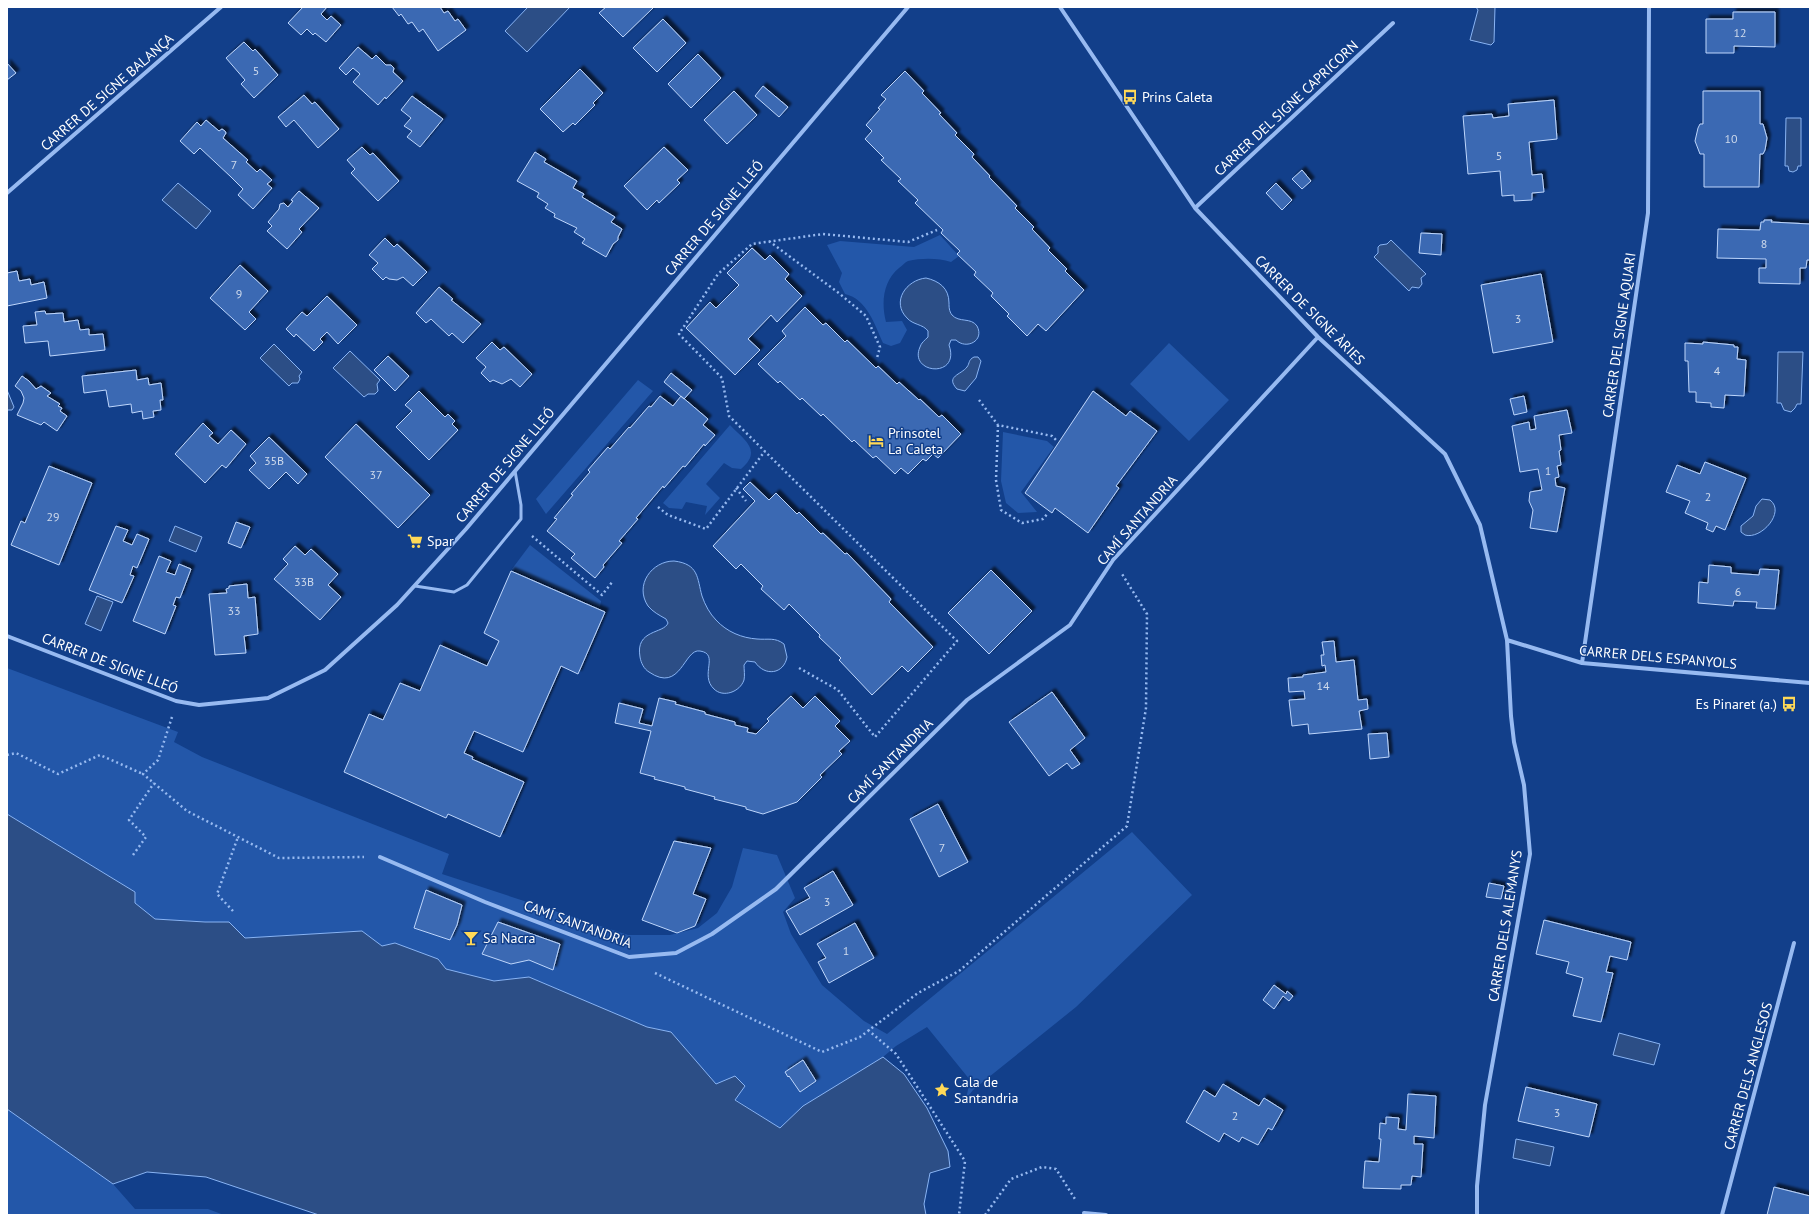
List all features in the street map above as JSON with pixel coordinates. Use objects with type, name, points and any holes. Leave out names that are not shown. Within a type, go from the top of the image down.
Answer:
[{"type":"street","name":"CARRER DE SIGNE BALANÇA","points":[[7,193],[221,7]]},
{"type":"street","name":"CARRER DE SIGNE LLEÓ","points":[[7,636],[176,701],[199,705],[268,698],[325,670],[397,605],[466,529],[514,470],[908,7]]},
{"type":"street","name":"CARRER DE SIGNE ÀRIES","points":[[1060,7],[1195,208],[1318,337],[1445,454],[1480,525],[1507,640]]},
{"type":"street","name":"CARRER DEL SIGNE AQUARI","points":[[1582,663],[1648,213],[1649,7]]},
{"type":"street","name":"CARRER DEL SIGNE CAPRICORN","points":[[1195,208],[1393,23]]},
{"type":"street","name":"CAMÍ SANTANDRIA","points":[[380,857],[485,902],[629,957],[676,953],[712,934],[776,889],[967,700],[1070,625],[1113,560],[1318,337]]},
{"type":"street","name":"CARRER DELS ESPANYOLS","points":[[1507,640],[1582,663],[1810,683]]},
{"type":"street","name":"CARRER DELS ALEMANYS","points":[[1477,1215],[1477,1186],[1485,1105],[1530,854],[1524,785],[1514,742],[1511,716],[1507,640]]},
{"type":"street","name":"CARRER DELS ANGLESOS","points":[[1722,1215],[1794,943]]},
{"type":"street","points":[[1084,1213],[1106,1215]]},
{"type":"lane","points":[[415,586],[454,592],[467,585],[521,519],[521,505],[514,470]]},
{"type":"path","points":[[799,668],[838,690],[875,737],[957,641],[729,416],[722,378],[679,334],[718,274],[752,244],[769,240],[823,234],[908,242],[937,230]]},
{"type":"path","points":[[769,240],[840,294],[866,316],[880,347],[877,358]]},
{"type":"path","points":[[979,400],[998,425],[996,480],[1001,510],[1022,523],[1043,519],[1048,513]]},
{"type":"path","points":[[998,425],[1052,436],[1056,440]]},
{"type":"path","points":[[658,506],[668,515],[706,529],[765,451]]},
{"type":"path","points":[[736,488],[746,500]]},
{"type":"path","points":[[532,536],[602,595],[613,580]]},
{"type":"path","points":[[648,955],[654,972],[822,1052],[860,1037],[918,993],[958,971],[1127,826],[1146,708],[1147,614],[1113,560]]},
{"type":"path","points":[[143,774],[158,760],[176,701]]},
{"type":"path","points":[[7,754],[16,753],[58,774],[100,755],[143,774],[187,811],[279,858],[380,857]]},
{"type":"path","points":[[133,855],[146,836],[129,820],[154,783]]},
{"type":"path","points":[[233,911],[217,894],[238,837]]},
{"type":"path","points":[[868,1030],[896,1054],[965,1161],[959,1215]]},
{"type":"path","points":[[985,1215],[1011,1179],[1042,1167],[1056,1169],[1084,1213]]},
{"type":"shaded area","points":[[528,7],[570,7],[527,52],[505,31]]},
{"type":"shaded area","points":[[1476,7],[1495,7],[1494,42],[1491,45],[1470,40],[1478,10]]},
{"type":"shaded area","points":[[1786,118],[1801,118],[1801,166],[1798,166],[1797,170],[1793,172],[1789,171],[1788,166],[1785,166]]},
{"type":"shaded area","points":[[178,183],[211,211],[196,229],[162,200]]},
{"type":"shaded area","points":[[940,235],[959,256],[951,262],[930,259],[908,261],[894,273],[885,293],[884,315],[886,322],[902,321],[907,330],[900,343],[891,346],[883,343],[865,307],[853,297],[845,294],[839,282],[842,273],[827,245],[840,241],[914,247]]},
{"type":"shaded area","points":[[1391,240],[1426,274],[1421,278],[1422,284],[1419,288],[1412,287],[1409,291],[1374,257],[1378,253],[1378,247],[1380,245],[1387,244]]},
{"type":"shaded area","points":[[926,278],[939,283],[945,289],[949,298],[949,309],[952,315],[958,319],[974,323],[979,331],[977,340],[969,344],[951,340],[949,345],[951,356],[948,363],[942,368],[934,369],[921,363],[918,356],[923,342],[928,337],[928,331],[909,320],[902,312],[900,305],[903,293],[907,287],[912,283]]},
{"type":"shaded area","points":[[1169,343],[1229,400],[1189,441],[1130,384]]},
{"type":"shaded area","points":[[274,344],[302,372],[299,376],[300,379],[298,383],[292,383],[289,386],[260,358]]},
{"type":"shaded area","points":[[350,351],[380,380],[377,384],[378,391],[375,394],[368,394],[364,397],[333,368]]},
{"type":"shaded area","points":[[1778,352],[1803,352],[1801,404],[1797,404],[1791,412],[1784,410],[1781,403],[1777,403]]},
{"type":"shaded area","points":[[974,357],[978,357],[981,361],[976,378],[965,391],[957,389],[954,385],[953,378],[967,367],[970,360]]},
{"type":"shaded area","points":[[638,380],[653,391],[546,514],[536,499]]},
{"type":"shaded area","points":[[7,390],[14,407],[12,410],[7,410]]},
{"type":"shaded area","points":[[730,425],[749,446],[751,456],[747,462],[741,469],[732,468],[724,463],[706,484],[720,498],[705,515],[707,506],[686,502],[682,509],[669,508],[663,503]]},
{"type":"shaded area","points":[[1003,432],[1047,441],[1054,447],[1021,492],[1037,512],[1018,513],[1006,503],[1001,481]]},
{"type":"shaded area","points":[[1762,499],[1770,500],[1774,505],[1775,511],[1773,518],[1770,524],[1758,533],[1745,535],[1741,532],[1741,526],[1753,516],[1756,506]]},
{"type":"shaded area","points":[[175,526],[202,537],[196,552],[169,541]]},
{"type":"shaded area","points":[[530,545],[601,601],[600,607],[512,569]]},
{"type":"shaded area","points":[[674,561],[688,565],[693,569],[698,578],[702,596],[708,609],[714,618],[725,628],[735,634],[746,637],[774,640],[784,644],[787,657],[782,667],[774,672],[764,670],[755,662],[747,661],[744,665],[744,680],[742,684],[739,688],[726,693],[718,692],[710,683],[708,678],[709,656],[700,651],[695,652],[690,656],[675,674],[668,678],[660,677],[649,672],[642,664],[640,657],[642,641],[668,623],[666,619],[654,612],[648,606],[644,598],[644,583],[652,570],[666,562]]},
{"type":"shaded area","points":[[97,596],[113,602],[101,631],[85,624]]},
{"type":"shaded area","points":[[7,668],[178,732],[174,742],[202,757],[449,854],[442,874],[628,935],[670,935],[698,928],[717,913],[732,887],[743,848],[777,855],[795,898],[783,912],[791,934],[822,985],[864,1021],[887,1034],[1132,832],[1192,895],[1076,1007],[973,1090],[966,1099],[970,1080],[927,1027],[896,1046],[883,1057],[803,1106],[780,1128],[735,1099],[716,1084],[671,1032],[647,1027],[529,977],[494,981],[446,969],[438,959],[382,946],[362,931],[245,938],[229,922],[155,919],[135,903],[135,892],[7,814]]},
{"type":"shaded area","points":[[7,814],[135,892],[135,903],[155,919],[229,922],[245,938],[362,931],[382,946],[395,943],[438,959],[446,969],[494,981],[529,977],[647,1027],[671,1032],[716,1084],[735,1076],[745,1086],[735,1100],[780,1128],[803,1106],[883,1057],[904,1074],[927,1108],[948,1151],[950,1167],[930,1173],[924,1204],[926,1215],[319,1215],[206,1177],[147,1172],[113,1184],[7,1109]]},
{"type":"shaded area","points":[[1619,1033],[1660,1044],[1654,1065],[1613,1055]]},
{"type":"shaded area","points":[[7,1109],[113,1184],[135,1209],[208,1209],[224,1215],[7,1215]]},
{"type":"shaded area","points":[[1516,1139],[1554,1147],[1550,1166],[1513,1158]]},
{"type":"building","points":[[303,7],[327,7],[321,14],[327,20],[331,16],[341,25],[326,42],[315,33],[313,35],[307,29],[301,35],[288,23]]},
{"type":"building","points":[[392,7],[440,7],[444,13],[448,11],[455,21],[458,19],[466,30],[438,51],[423,29],[419,32],[412,22],[408,24],[401,14],[399,16]]},
{"type":"building","points":[[606,7],[653,8],[623,37],[599,13]]},
{"type":"building","points":[[1733,12],[1775,12],[1775,47],[1734,46],[1734,53],[1706,53],[1706,19],[1733,19]]},
{"type":"building","points":[[663,19],[686,43],[657,72],[633,48]]},
{"type":"building","points":[[244,42],[253,51],[255,49],[278,75],[254,98],[241,84],[245,80],[226,58]]},
{"type":"building","points":[[358,47],[372,59],[376,55],[386,65],[391,65],[394,68],[393,72],[403,81],[386,99],[385,97],[378,105],[353,82],[360,74],[359,73],[353,68],[346,75],[339,68]]},
{"type":"building","points":[[698,54],[721,78],[691,108],[668,84]]},
{"type":"building","points":[[7,63],[16,73],[7,80]]},
{"type":"building","points":[[580,69],[603,93],[593,103],[595,105],[575,125],[573,123],[563,132],[540,109]]},
{"type":"building","points":[[905,71],[924,91],[922,93],[957,133],[955,135],[974,154],[972,157],[1017,206],[1015,208],[1034,227],[1032,229],[1050,248],[1048,250],[1067,269],[1065,271],[1084,290],[1046,331],[1038,324],[1027,336],[1007,316],[1009,314],[991,296],[993,293],[974,275],[976,272],[957,254],[960,251],[941,233],[943,230],[915,203],[918,200],[898,181],[901,179],[881,160],[884,158],[865,139],[872,131],[866,125],[880,109],[878,108],[886,99],[881,95]]},
{"type":"building","points":[[763,86],[788,107],[779,117],[755,96]]},
{"type":"building","points":[[734,91],[757,115],[727,144],[704,120]]},
{"type":"building","points":[[1703,91],[1760,91],[1760,124],[1763,124],[1767,138],[1765,150],[1763,154],[1760,154],[1759,187],[1704,187],[1704,154],[1700,154],[1695,141],[1698,128],[1700,124],[1703,124]]},
{"type":"building","points":[[304,95],[312,104],[315,102],[339,129],[318,148],[294,120],[286,127],[278,117]]},
{"type":"building","points":[[412,96],[443,119],[420,147],[407,137],[412,131],[404,126],[411,118],[401,110]]},
{"type":"building","points":[[1554,100],[1557,139],[1529,142],[1532,175],[1542,174],[1544,192],[1532,193],[1532,200],[1514,201],[1514,195],[1502,196],[1500,171],[1468,174],[1463,116],[1492,114],[1493,118],[1509,116],[1508,104]]},
{"type":"building","points":[[206,120],[219,131],[222,129],[225,131],[226,133],[223,138],[248,160],[246,162],[257,172],[260,169],[272,180],[267,184],[272,188],[253,209],[238,195],[243,189],[200,148],[194,154],[180,141],[197,122],[201,126]]},
{"type":"building","points":[[362,147],[370,155],[373,153],[399,181],[378,201],[351,173],[355,169],[347,160]]},
{"type":"building","points":[[664,147],[688,170],[677,180],[680,183],[659,203],[657,200],[647,210],[624,186]]},
{"type":"building","points":[[535,152],[546,159],[544,162],[577,181],[573,188],[584,194],[582,197],[615,217],[611,222],[622,229],[618,240],[613,244],[606,257],[582,243],[585,239],[574,232],[577,228],[554,217],[555,214],[545,208],[548,204],[537,197],[539,193],[517,181]]},
{"type":"building","points":[[1302,170],[1311,181],[1302,189],[1292,179]]},
{"type":"building","points":[[1276,183],[1292,200],[1282,210],[1266,193]]},
{"type":"building","points":[[299,191],[319,208],[299,229],[302,232],[287,249],[267,231],[272,226],[268,222],[279,209],[280,204],[284,203],[288,207],[293,201],[291,200]]},
{"type":"building","points":[[1764,220],[1772,220],[1771,222],[1810,224],[1810,260],[1807,260],[1806,268],[1800,268],[1800,284],[1759,283],[1759,268],[1766,268],[1766,259],[1717,258],[1718,229],[1760,230],[1761,222],[1764,222]]},
{"type":"building","points":[[1421,233],[1442,234],[1441,255],[1419,253]]},
{"type":"building","points":[[385,238],[394,247],[397,244],[427,272],[413,286],[403,277],[397,280],[386,277],[383,280],[372,269],[378,263],[369,255]]},
{"type":"building","points":[[752,248],[765,260],[770,255],[789,274],[785,279],[802,296],[777,322],[771,315],[748,339],[760,350],[735,375],[686,328],[710,302],[716,308],[739,285],[727,273]]},
{"type":"building","points":[[240,265],[268,291],[249,312],[256,319],[245,330],[210,298]]},
{"type":"building","points":[[17,271],[19,281],[30,279],[31,285],[44,282],[47,298],[7,306],[7,273]]},
{"type":"building","points":[[1541,274],[1553,342],[1493,353],[1481,285]]},
{"type":"building","points":[[439,287],[453,299],[451,300],[481,324],[463,343],[452,333],[449,336],[431,319],[426,323],[416,313]]},
{"type":"building","points":[[327,296],[357,325],[338,344],[327,332],[320,339],[323,342],[314,351],[296,334],[294,337],[286,329],[302,312],[307,316]]},
{"type":"building","points":[[805,307],[823,325],[826,323],[845,342],[847,340],[876,368],[878,366],[897,384],[899,382],[939,417],[942,415],[961,434],[938,458],[933,454],[926,461],[923,459],[908,474],[901,468],[895,474],[876,456],[873,458],[854,440],[852,442],[823,414],[821,416],[802,398],[800,400],[780,381],[778,383],[758,364],[786,336],[782,331]]},
{"type":"building","points":[[45,311],[46,314],[63,313],[64,322],[78,320],[80,330],[89,329],[89,335],[103,334],[105,350],[50,356],[48,341],[25,343],[23,326],[37,325],[35,312]]},
{"type":"building","points":[[492,342],[500,350],[504,347],[532,374],[520,387],[511,379],[502,384],[493,380],[490,382],[481,373],[486,367],[476,358]]},
{"type":"building","points":[[1703,342],[1734,345],[1734,347],[1738,347],[1737,359],[1746,360],[1744,396],[1725,395],[1724,408],[1711,407],[1711,403],[1696,402],[1696,392],[1689,392],[1688,361],[1685,361],[1685,343],[1703,344]]},
{"type":"building","points":[[388,356],[409,376],[395,391],[374,370]]},
{"type":"building","points":[[136,370],[137,380],[148,378],[149,385],[161,383],[163,400],[160,400],[161,410],[153,411],[154,417],[143,419],[142,411],[132,413],[131,404],[109,407],[106,390],[84,393],[82,376]]},
{"type":"building","points":[[671,373],[692,390],[684,399],[664,382]]},
{"type":"building","points":[[22,376],[36,389],[41,386],[51,393],[47,396],[60,404],[58,406],[62,408],[60,411],[67,416],[57,431],[44,422],[41,425],[17,415],[24,398],[21,391],[15,386]]},
{"type":"building","points":[[419,391],[445,417],[448,414],[455,421],[452,424],[458,430],[429,460],[396,427],[412,411],[405,405]]},
{"type":"building","points":[[1093,391],[1126,416],[1130,411],[1157,431],[1116,486],[1119,488],[1088,533],[1055,508],[1052,513],[1025,493]]},
{"type":"building","points":[[660,396],[673,406],[681,396],[708,419],[703,425],[715,435],[705,446],[704,444],[685,467],[683,466],[664,488],[663,486],[636,518],[638,519],[619,541],[622,543],[603,565],[604,567],[595,578],[571,558],[575,554],[547,531],[557,519],[554,518],[573,495],[571,494],[590,472],[588,470],[608,447],[610,449],[629,427],[630,428]]},
{"type":"building","points":[[1524,396],[1527,412],[1514,415],[1510,399]]},
{"type":"building","points":[[1567,410],[1572,433],[1559,435],[1561,465],[1557,466],[1559,477],[1555,478],[1556,486],[1565,488],[1557,532],[1530,528],[1533,510],[1529,501],[1530,492],[1542,490],[1538,469],[1520,472],[1512,426],[1529,422],[1530,430],[1536,429],[1534,416]]},
{"type":"building","points":[[203,423],[213,433],[209,436],[218,444],[231,430],[246,444],[226,468],[222,465],[205,483],[175,454]]},
{"type":"building","points":[[356,424],[430,495],[398,528],[325,457]]},
{"type":"building","points":[[269,437],[307,474],[298,484],[286,472],[269,489],[249,470],[256,463],[250,456]]},
{"type":"building","points":[[1705,462],[1746,478],[1725,530],[1716,526],[1713,532],[1706,529],[1708,523],[1685,513],[1690,501],[1666,492],[1677,465],[1700,474]]},
{"type":"building","points":[[49,466],[92,483],[59,565],[11,545],[21,521],[25,523]]},
{"type":"building","points":[[750,482],[769,500],[776,493],[797,514],[799,512],[821,534],[823,533],[845,554],[847,553],[891,599],[889,602],[933,647],[908,672],[902,666],[872,695],[839,660],[841,658],[819,637],[820,635],[789,604],[784,610],[761,589],[763,586],[741,564],[736,569],[713,546],[755,501],[743,489]]},
{"type":"building","points":[[236,522],[250,527],[241,548],[228,543]]},
{"type":"building","points":[[116,526],[128,530],[123,541],[132,545],[137,534],[149,539],[137,568],[133,566],[130,575],[134,576],[122,603],[89,590]]},
{"type":"building","points":[[295,546],[305,555],[311,549],[338,574],[328,585],[341,597],[320,620],[274,579],[288,564],[283,559]]},
{"type":"building","points":[[159,556],[171,561],[166,572],[175,575],[179,564],[191,569],[180,598],[176,597],[173,605],[176,606],[165,634],[133,621]]},
{"type":"building","points":[[1709,565],[1731,567],[1731,573],[1759,575],[1760,569],[1779,570],[1775,609],[1756,608],[1757,602],[1734,601],[1733,606],[1698,603],[1699,582],[1708,583]]},
{"type":"building","points":[[991,570],[1032,611],[989,654],[948,613]]},
{"type":"building","points":[[511,571],[605,612],[578,674],[561,666],[523,752],[474,731],[464,753],[473,757],[472,759],[524,782],[500,837],[448,814],[446,818],[344,772],[369,714],[383,720],[400,683],[420,691],[440,645],[487,666],[499,641],[484,633]]},
{"type":"building","points":[[247,584],[248,598],[255,597],[258,634],[244,636],[246,653],[215,655],[209,594],[227,593],[226,589],[229,588],[229,586]]},
{"type":"building","points":[[1334,641],[1336,662],[1354,660],[1358,700],[1367,699],[1368,709],[1359,711],[1362,729],[1309,734],[1308,724],[1292,726],[1289,700],[1305,699],[1304,691],[1289,692],[1288,678],[1303,677],[1303,675],[1326,672],[1325,665],[1322,666],[1321,655],[1324,655],[1322,642]]},
{"type":"building","points":[[1052,692],[1085,738],[1070,750],[1080,764],[1072,769],[1067,763],[1049,776],[1009,722]]},
{"type":"building","points":[[791,696],[803,708],[815,696],[840,721],[835,726],[850,741],[839,751],[842,754],[820,775],[822,777],[797,802],[763,814],[746,809],[746,807],[714,799],[715,797],[685,789],[685,787],[654,779],[655,777],[640,773],[651,731],[615,723],[619,703],[643,709],[639,723],[652,726],[659,698],[705,712],[705,714],[735,722],[735,725],[748,728],[747,732],[756,734],[769,721],[767,719]]},
{"type":"building","points":[[1387,733],[1389,757],[1370,759],[1368,734]]},
{"type":"building","points":[[938,804],[968,862],[939,877],[910,819]]},
{"type":"building","points":[[674,841],[711,848],[693,894],[706,899],[695,926],[677,933],[642,920]]},
{"type":"building","points":[[833,871],[853,905],[800,935],[786,911],[810,898],[804,888]]},
{"type":"building","points":[[1489,883],[1504,886],[1501,899],[1486,897]]},
{"type":"building","points":[[426,890],[462,905],[457,925],[450,940],[414,928]]},
{"type":"building","points":[[1544,920],[1631,942],[1627,960],[1610,956],[1606,972],[1613,973],[1601,1022],[1573,1016],[1583,978],[1566,973],[1569,962],[1536,954]]},
{"type":"building","points":[[498,922],[560,944],[553,970],[529,960],[511,964],[482,954]]},
{"type":"building","points":[[855,923],[874,958],[829,983],[818,962],[826,958],[817,944]]},
{"type":"building","points":[[1274,985],[1286,994],[1287,991],[1293,996],[1289,1001],[1283,996],[1274,1009],[1263,1000]]},
{"type":"building","points":[[803,1060],[816,1081],[800,1092],[785,1072]]},
{"type":"building","points":[[1223,1084],[1259,1106],[1264,1098],[1283,1110],[1272,1130],[1268,1128],[1258,1145],[1242,1137],[1239,1142],[1224,1133],[1219,1142],[1186,1122],[1204,1090],[1215,1097]]},
{"type":"building","points":[[1526,1087],[1597,1104],[1589,1137],[1518,1121]]},
{"type":"building","points":[[1408,1094],[1436,1096],[1434,1138],[1414,1136],[1414,1144],[1423,1144],[1421,1177],[1412,1176],[1411,1185],[1401,1185],[1401,1189],[1363,1188],[1365,1161],[1379,1162],[1381,1139],[1379,1139],[1380,1123],[1386,1124],[1386,1117],[1399,1118],[1398,1129],[1406,1130]]},
{"type":"building","points":[[1774,1187],[1810,1196],[1810,1215],[1767,1215]]},
{"type":"place","name":"Prins Caleta","points":[[1130,97]]},
{"type":"place","name":"Prinsotel La Caleta","points":[[876,441]]},
{"type":"place","name":"Spar","points":[[415,541]]},
{"type":"place","name":"Es Pinaret (a.)","points":[[1789,704]]},
{"type":"place","name":"Sa Nacra","points":[[471,938]]},
{"type":"place","name":"Cala de Santandria","points":[[942,1090]]}]
